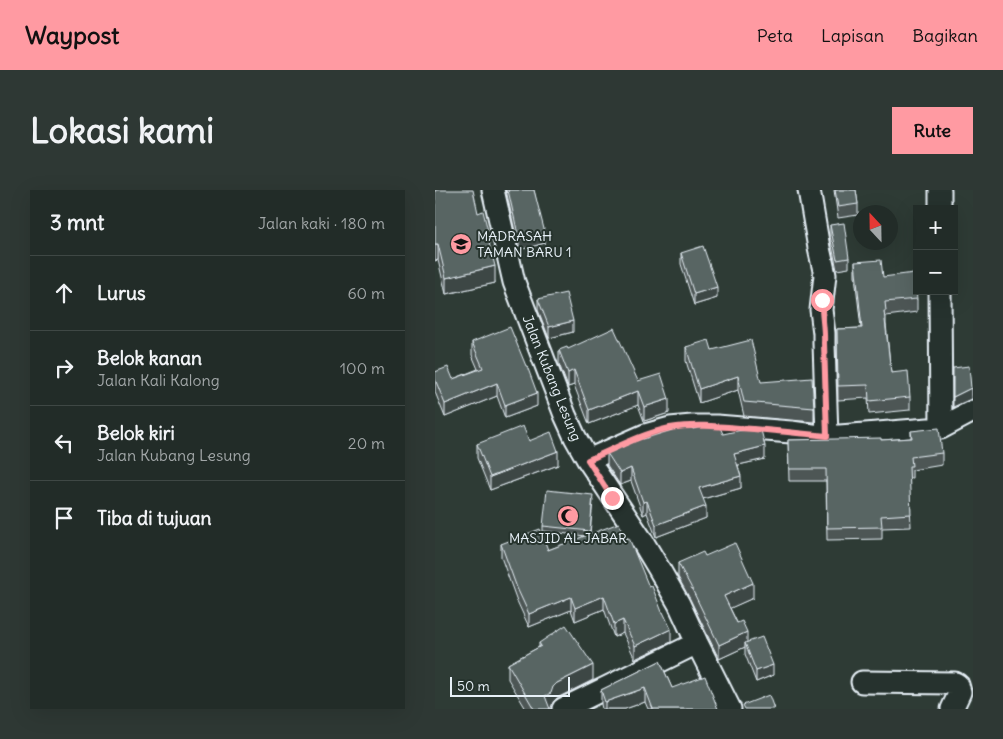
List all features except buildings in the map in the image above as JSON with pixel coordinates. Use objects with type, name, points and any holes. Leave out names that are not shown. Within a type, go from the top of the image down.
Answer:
[{"type":"street","name":"Jalan Kubang Lesung","points":[[493,190],[514,282],[575,437],[588,460],[641,539],[679,604],[730,709]]},
{"type":"street","points":[[809,190],[825,275],[821,310],[824,333],[827,436]]},
{"type":"street","points":[[940,190],[940,205]]},
{"type":"street","points":[[939,295],[941,428]]},
{"type":"street","points":[[588,460],[645,435],[670,428],[717,426],[827,436],[941,428],[973,411]]},
{"type":"street","points":[[563,709],[697,643]]},
{"type":"street","points":[[863,682],[955,683],[958,685],[960,692],[951,709]]},
{"type":"place","name":"MADRASAH TAMAN BARU 1","points":[[461,244]]},
{"type":"place","name":"MASJID AL JABAR","points":[[568,516]]},
{"type":"route","points":[[612,498],[588,460],[645,435],[670,428],[717,426],[827,436],[822,300]]}]
